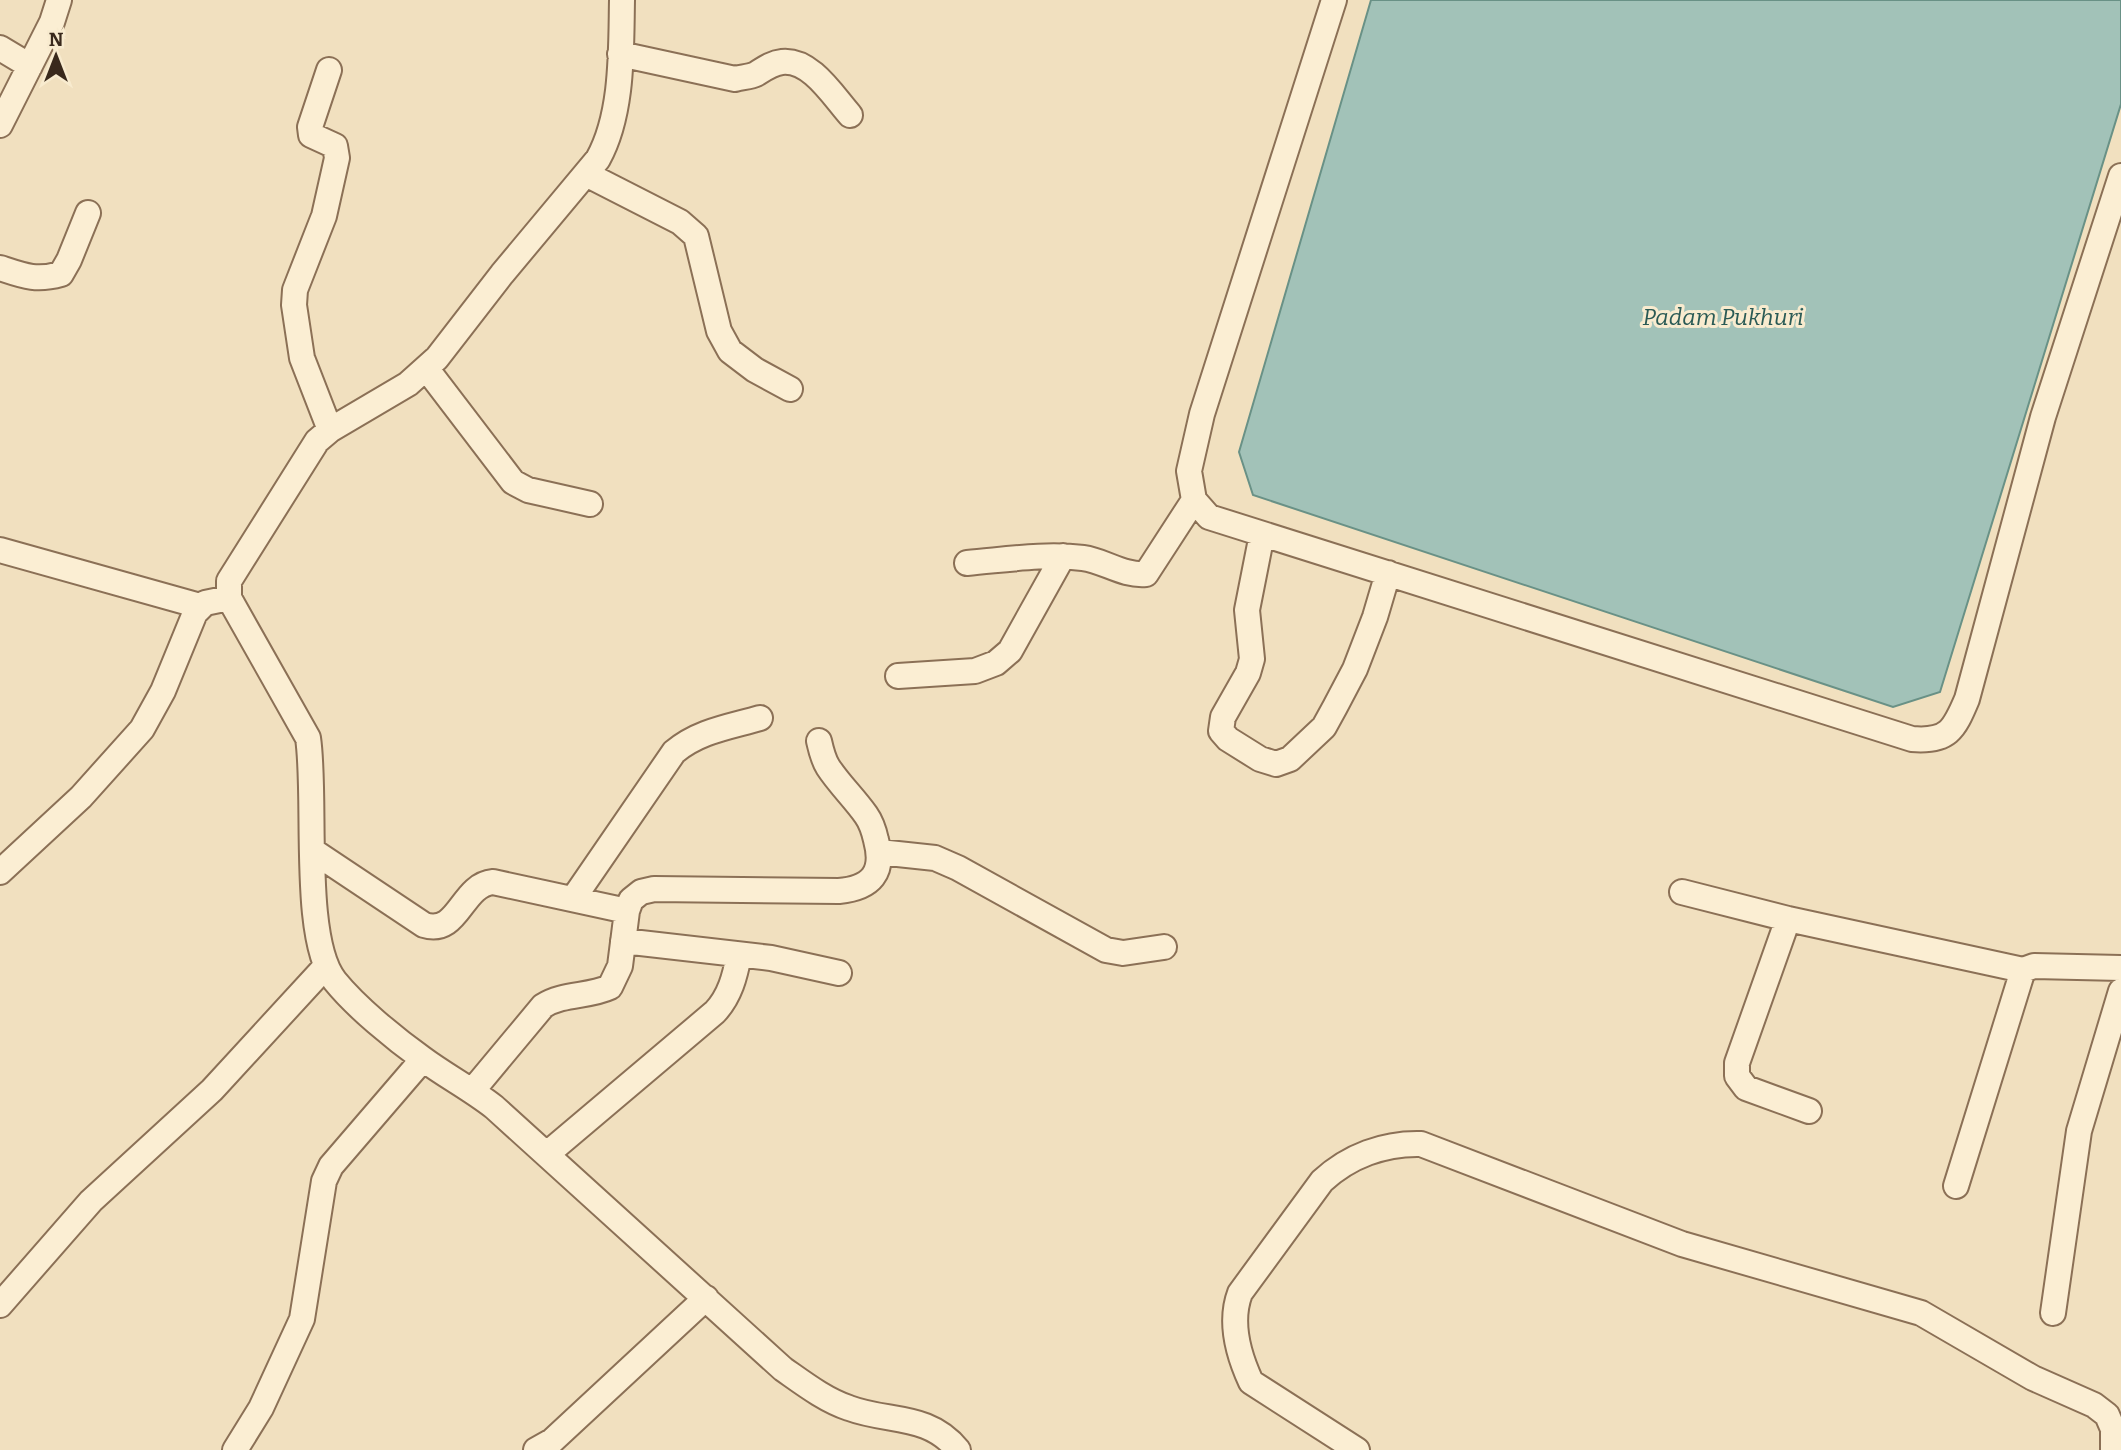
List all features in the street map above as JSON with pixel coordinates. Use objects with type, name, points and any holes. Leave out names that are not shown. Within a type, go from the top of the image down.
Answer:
[{"type":"street","points":[[0,125],[52,22],[59,0]]},
{"type":"street","points":[[622,0],[620,54],[612,128],[598,159],[502,274],[445,349],[408,384],[317,440],[229,581],[229,598],[308,738],[318,937],[326,966],[334,981],[376,1021],[423,1059],[473,1090],[783,1369],[808,1387],[849,1408],[920,1423],[937,1430],[958,1450]]},
{"type":"street","points":[[1334,0],[1202,414],[1189,471],[1194,500],[1209,517],[1912,739],[1931,741],[1947,734],[1958,720],[1967,699],[2043,417],[2121,176]]},
{"type":"street","points":[[0,48],[30,66]]},
{"type":"street","points":[[620,54],[735,79],[754,75],[783,61],[799,65],[814,74],[850,115]]},
{"type":"street","points":[[329,70],[310,127],[311,135],[316,139],[335,146],[337,158],[324,216],[295,290],[294,304],[302,358],[330,430]]},
{"type":"street","points":[[586,174],[680,222],[696,236],[719,331],[730,351],[755,370],[790,388]]},
{"type":"street","points":[[0,268],[27,277],[44,279],[61,274],[88,213]]},
{"type":"street","points":[[426,368],[513,482],[528,490],[590,505]]},
{"type":"street","points":[[967,563],[1063,556],[1087,558],[1133,575],[1146,574],[1194,500]]},
{"type":"street","points":[[1262,534],[1247,610],[1252,659],[1248,673],[1223,717],[1221,731],[1228,739],[1260,759],[1276,764],[1290,759],[1324,727],[1355,669],[1376,617],[1388,573]]},
{"type":"street","points":[[0,550],[200,606],[229,598]]},
{"type":"street","points":[[898,676],[975,671],[996,663],[1010,651],[1063,556]]},
{"type":"street","points":[[0,872],[81,797],[142,729],[163,691],[200,606]]},
{"type":"street","points":[[573,899],[674,752],[689,739],[760,718]]},
{"type":"street","points":[[473,1090],[543,1006],[553,999],[599,992],[610,987],[620,966],[627,911],[631,900],[641,892],[654,889],[854,890],[874,876],[879,864],[879,852],[868,817],[828,768],[819,741]]},
{"type":"street","points":[[313,851],[432,928],[450,921],[474,888],[482,883],[493,882],[627,911]]},
{"type":"street","points":[[879,852],[935,858],[1106,950],[1123,953],[1164,947]]},
{"type":"street","points":[[1682,892],[1788,919],[2023,970],[2034,966],[2121,968]]},
{"type":"street","points":[[1788,919],[1737,1063],[1737,1076],[1746,1088],[1810,1111]]},
{"type":"street","points":[[623,941],[771,958],[839,973]]},
{"type":"street","points":[[547,1154],[715,1012],[730,991],[739,955]]},
{"type":"street","points":[[0,1306],[91,1201],[212,1090],[326,966]]},
{"type":"street","points":[[1956,1186],[2023,970]]},
{"type":"street","points":[[2053,1313],[2079,1131],[2121,991]]},
{"type":"street","points":[[235,1450],[261,1408],[302,1318],[324,1181],[331,1166],[423,1059]]},
{"type":"street","points":[[1357,1450],[1251,1382],[1244,1367],[1233,1322],[1235,1306],[1240,1293],[1322,1181],[1336,1168],[1379,1147],[1403,1143],[1421,1144],[1682,1244],[1921,1313],[2033,1378],[2094,1405],[2107,1415],[2113,1429],[2113,1450]]},
{"type":"street","points":[[536,1450],[552,1441],[706,1298]]},
{"type":"water","name":"Padam Pukhuri","points":[[1371,0],[2121,0],[2121,104],[1940,692],[1893,707],[1253,495],[1239,452]]}]
